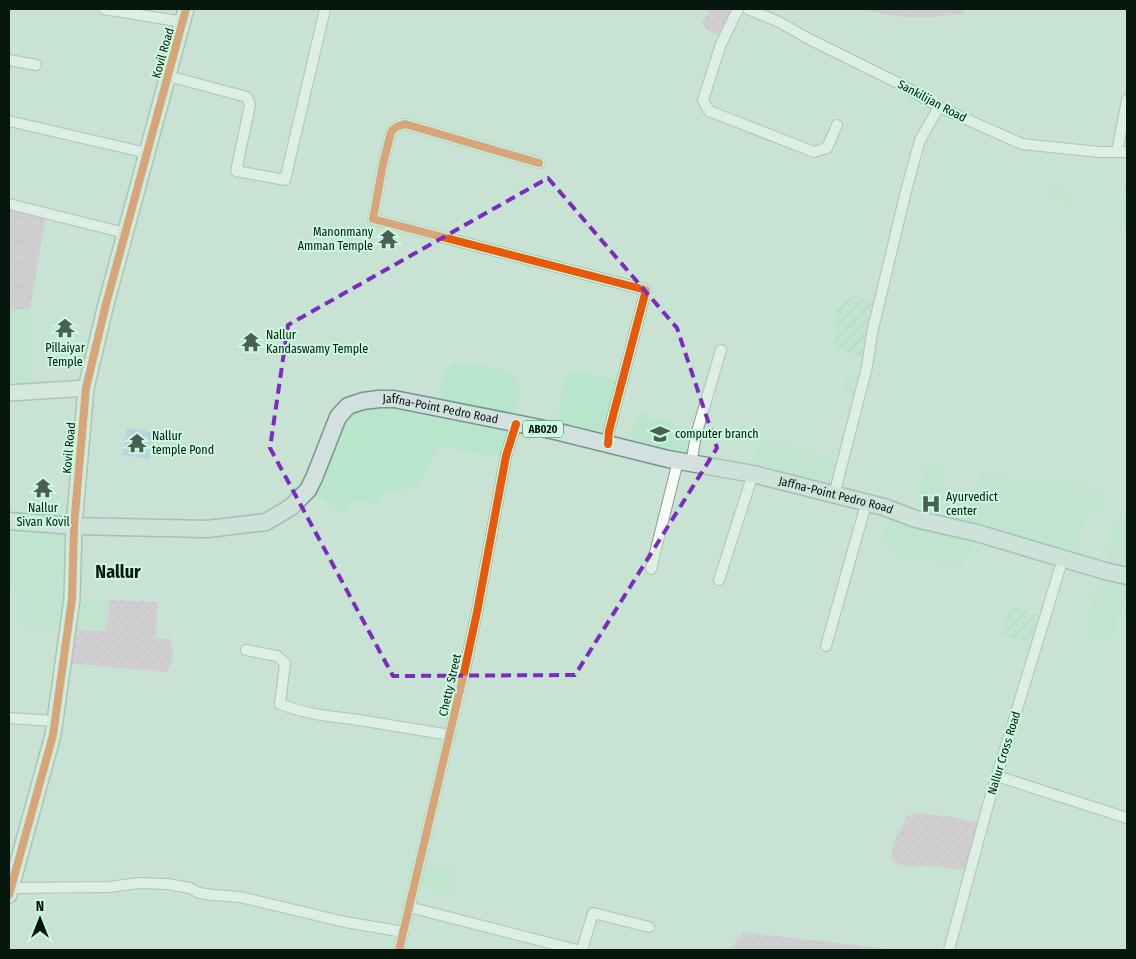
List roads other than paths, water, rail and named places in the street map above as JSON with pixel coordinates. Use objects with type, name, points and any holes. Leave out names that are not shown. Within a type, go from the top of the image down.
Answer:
[{"type":"main road","name":"Jaffna-Point Pedro Road","points":[[9,521],[74,526],[207,529],[266,522],[291,508],[308,490],[338,417],[348,406],[363,401],[379,399],[394,400],[516,424],[684,463],[753,474],[884,508],[916,519],[970,531],[1127,576]]},
{"type":"street","points":[[104,9],[185,15]]},
{"type":"street","points":[[168,76],[247,97],[250,104],[236,171],[285,180],[325,9]]},
{"type":"street","points":[[738,9],[721,44],[703,100],[710,111],[814,152],[827,148],[837,125]]},
{"type":"street","name":"Sankilijan Road","points":[[748,9],[779,22],[809,39],[902,84],[939,107],[1022,144],[1099,152],[1122,152]]},
{"type":"street","name":"Kovil Road","points":[[10,892],[53,735],[72,599],[74,526],[86,388],[125,234],[185,15]]},
{"type":"street","points":[[9,60],[36,65]]},
{"type":"street","points":[[1122,152],[1127,100]]},
{"type":"street","points":[[834,495],[867,367],[872,332],[920,140],[939,107]]},
{"type":"street","points":[[9,121],[147,153]]},
{"type":"street","points":[[539,162],[405,124],[396,127],[391,132],[373,219],[646,290],[609,431],[608,444]]},
{"type":"street","points":[[9,204],[125,234]]},
{"type":"street","points":[[651,569],[684,463],[696,436],[721,350]]},
{"type":"street","points":[[9,393],[86,388]]},
{"type":"street","name":"Chetty Street","points":[[398,950],[404,932],[450,735],[477,612],[506,456],[516,424]]},
{"type":"street","points":[[718,580],[753,474]]},
{"type":"street","points":[[826,646],[866,504]]},
{"type":"street","name":"Nallur Cross Road","points":[[949,950],[997,776],[1063,558]]},
{"type":"street","points":[[246,650],[277,656],[285,663],[280,704],[334,718],[450,735]]},
{"type":"street","points":[[9,718],[54,721]]},
{"type":"street","points":[[997,776],[1127,818]]},
{"type":"street","points":[[10,892],[109,887],[139,882],[167,884],[190,888],[199,893],[213,896],[240,897],[345,922],[404,932]]},
{"type":"street","points":[[409,907],[577,950]]},
{"type":"street","points":[[582,950],[593,913],[649,928]]},
{"type":"water","points":[[127,428],[153,432],[149,459],[122,455]]},
{"type":"place","name":"Manonmany Amman Temple","points":[[388,239]]},
{"type":"place","name":"Pillaiyar Temple","points":[[65,328]]},
{"type":"place","name":"Nallur Kandaswamy Temple","points":[[251,342]]},
{"type":"place","name":"computer branch","points":[[660,434]]},
{"type":"place","name":"Nallur temple Pond","points":[[137,443]]},
{"type":"place","name":"Nallur Sivan Kovil","points":[[43,488]]},
{"type":"place","name":"Ayurvedict center","points":[[931,504]]},
{"type":"district","name":"Nallur","points":[[118,572]]}]
